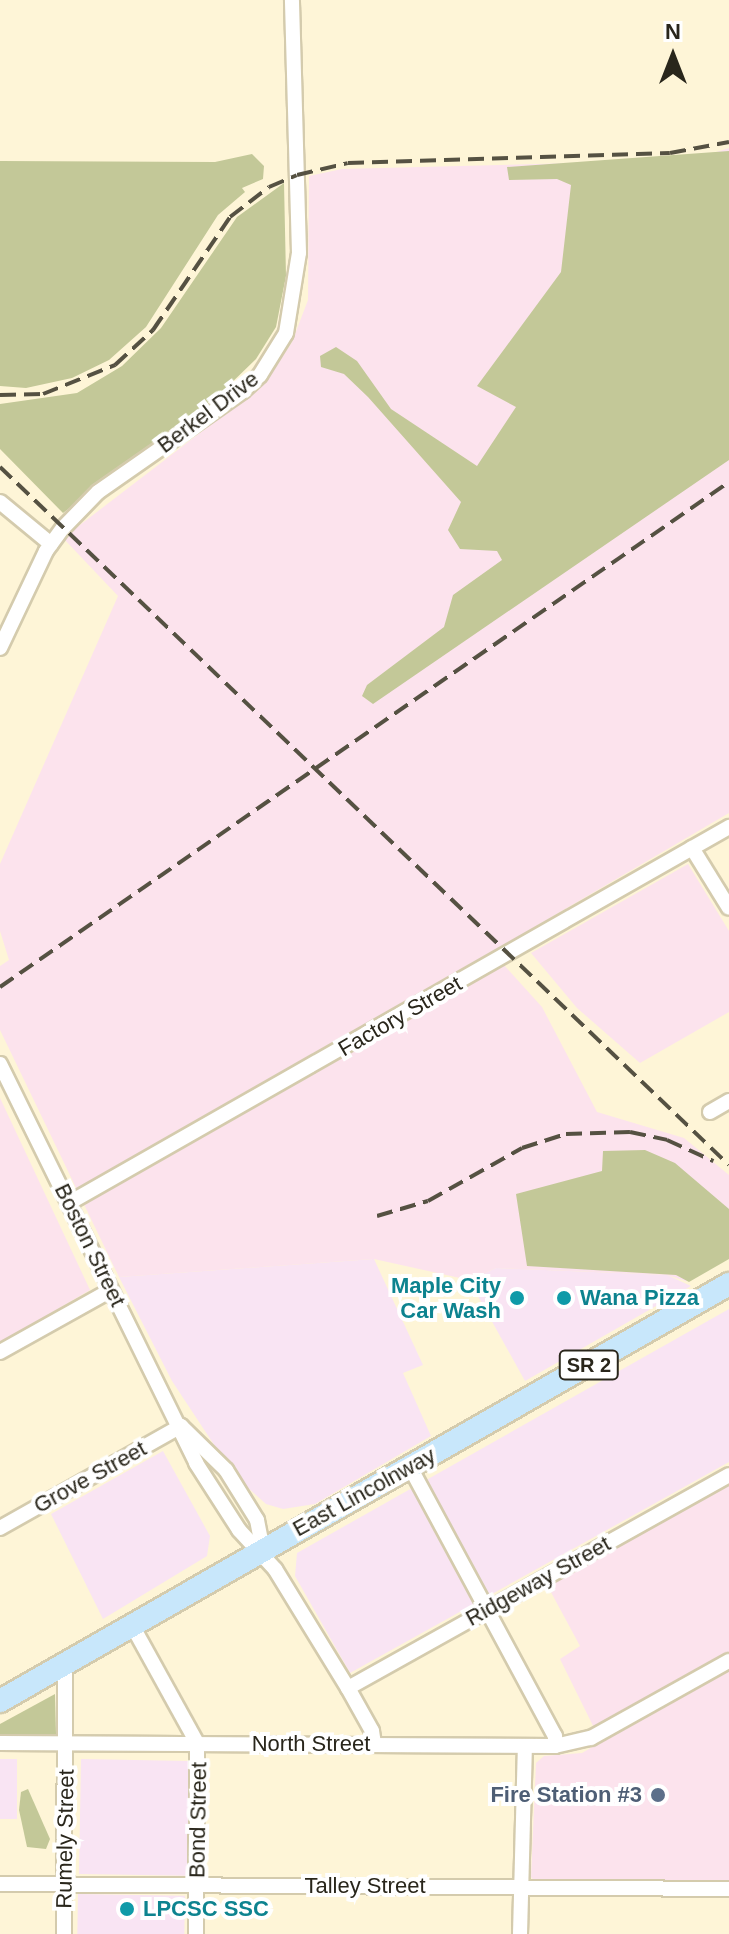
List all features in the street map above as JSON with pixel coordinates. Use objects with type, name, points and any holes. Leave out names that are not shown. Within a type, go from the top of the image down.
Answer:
[{"type":"main road","name":"East Lincolnway","points":[[0,1701],[729,1284]]},
{"type":"street","name":"Berkel Drive","points":[[0,648],[51,544],[98,492],[243,391],[260,375],[286,333],[299,253],[292,0]]},
{"type":"street","points":[[0,502],[51,544]]},
{"type":"street","name":"Factory Street","points":[[69,1203],[729,827]]},
{"type":"street","points":[[692,848],[729,908]]},
{"type":"street","name":"Boston Street","points":[[0,1064],[181,1426],[196,1463],[239,1530],[263,1550],[348,1688],[372,1731],[374,1744]]},
{"type":"street","points":[[710,1112],[729,1101]]},
{"type":"street","points":[[0,1352],[111,1290]]},
{"type":"street","name":"Boston Street","points":[[181,1426],[226,1470],[257,1520],[263,1550]]},
{"type":"street","name":"Grove Street","points":[[0,1528],[181,1426]]},
{"type":"street","points":[[410,1467],[484,1610],[555,1736],[555,1746]]},
{"type":"street","name":"Ridgeway Street","points":[[348,1688],[729,1475]]},
{"type":"street","name":"Bond Street","points":[[133,1627],[197,1743],[196,1934]]},
{"type":"street","name":"North Street","points":[[0,1743],[555,1746],[599,1734],[729,1661]]},
{"type":"street","points":[[65,1665],[66,1744]]},
{"type":"street","name":"Rumely Street","points":[[64,1934],[66,1744]]},
{"type":"street","points":[[520,1934],[525,1746]]},
{"type":"street","name":"Talley Street","points":[[0,1884],[729,1889]]},
{"type":"shaded area","points":[[729,148],[729,813],[492,952],[542,1007],[597,1112],[684,1138],[729,1175],[729,1257],[686,1281],[667,1275],[496,1268],[469,1280],[374,1259],[119,1277],[0,1030],[0,966],[9,960],[0,931],[0,864],[118,596],[63,538],[265,383],[292,342],[308,300],[309,176],[342,169],[692,160]]},
{"type":"shaded area","points":[[688,864],[729,931],[729,1012],[640,1063],[577,1008],[531,953]]},
{"type":"shaded area","points":[[0,1098],[90,1290],[0,1343]]},
{"type":"shaded area","points":[[374,1259],[423,1365],[403,1373],[431,1436],[315,1504],[283,1509],[266,1504],[234,1475],[172,1381],[119,1277]]},
{"type":"shaded area","points":[[496,1268],[667,1275],[691,1286],[525,1381],[469,1280]]},
{"type":"shaded area","points":[[729,1309],[729,1462],[350,1673],[295,1576],[297,1553]]},
{"type":"shaded area","points":[[163,1451],[210,1536],[207,1556],[103,1619],[51,1514]]},
{"type":"shaded area","points":[[729,1479],[729,1882],[535,1882],[531,1877],[536,1763],[544,1756],[582,1753],[601,1742],[560,1659],[580,1646],[546,1583]]},
{"type":"shaded area","points":[[0,1759],[17,1759],[17,1819],[0,1819]]},
{"type":"shaded area","points":[[81,1759],[189,1761],[187,1876],[79,1874]]},
{"type":"shaded area","name":"LPCSC SSC","points":[[78,1894],[185,1896],[184,1934],[77,1934]]},
{"type":"green space","points":[[729,151],[729,460],[373,704],[362,696],[367,685],[444,627],[453,595],[502,560],[497,551],[460,549],[448,530],[461,502],[368,397],[344,374],[321,367],[320,356],[336,347],[357,361],[391,409],[477,466],[516,407],[477,386],[561,272],[571,185],[557,179],[509,180],[507,167]]},
{"type":"green space","points":[[252,154],[264,166],[263,179],[242,188],[245,192],[218,215],[146,327],[109,360],[72,378],[26,388],[0,386],[0,161],[215,162]]},
{"type":"green space","points":[[284,183],[286,276],[276,327],[256,359],[222,392],[63,513],[0,449],[0,404],[77,393],[122,366],[161,328],[237,217]]},
{"type":"green space","points":[[645,1150],[675,1163],[729,1209],[729,1259],[689,1282],[676,1275],[527,1266],[516,1194],[602,1171],[603,1151]]},
{"type":"green space","points":[[55,1694],[56,1734],[0,1735],[0,1724]]},
{"type":"green space","points":[[28,1789],[50,1839],[46,1849],[27,1847],[19,1810],[21,1792]]},
{"type":"railway","points":[[0,395],[43,394],[115,365],[153,330],[230,217],[269,187],[297,175],[348,163],[670,153],[729,142]]},
{"type":"railway","points":[[0,467],[729,1165]]},
{"type":"railway","points":[[0,987],[729,482]]},
{"type":"railway","points":[[377,1216],[428,1201],[522,1148],[566,1134],[630,1132],[667,1140],[713,1161]]},
{"type":"place","name":"Maple City Car Wash","points":[[517,1298]]},
{"type":"place","name":"Wana Pizza","points":[[564,1298]]},
{"type":"place","name":"Fire Station #3","points":[[658,1795]]},
{"type":"place","name":"LPCSC SSC","points":[[127,1909]]}]
